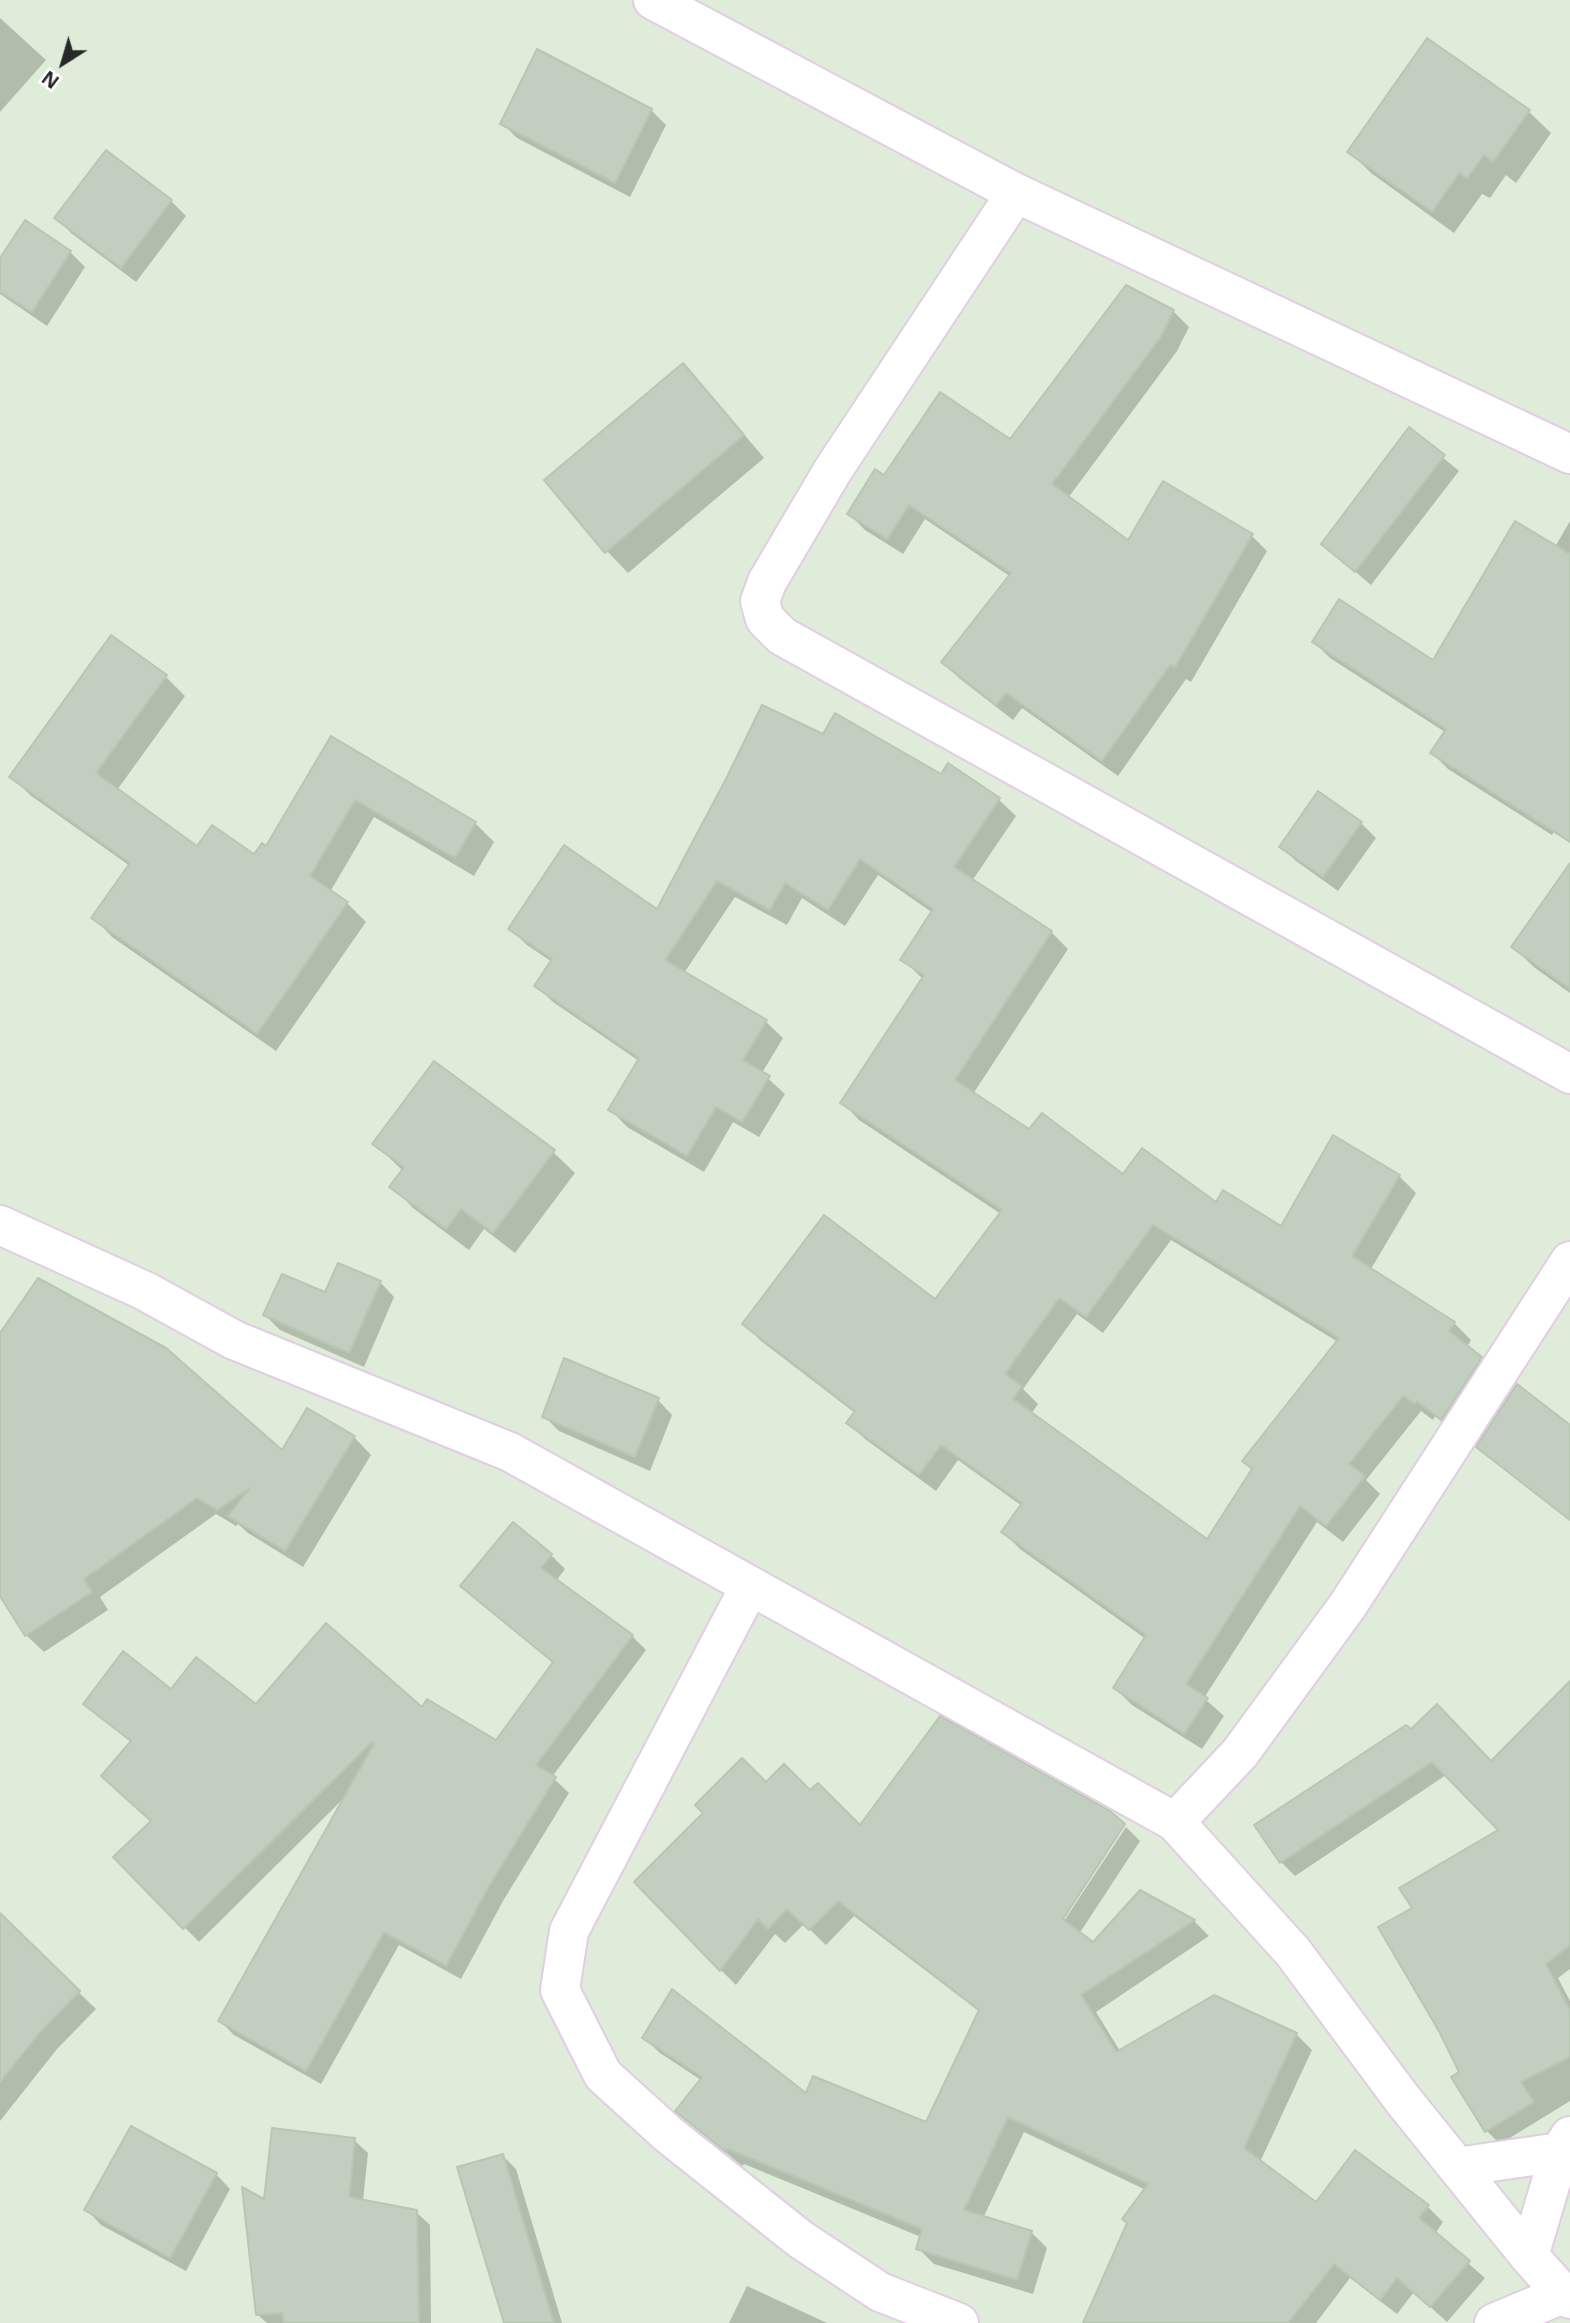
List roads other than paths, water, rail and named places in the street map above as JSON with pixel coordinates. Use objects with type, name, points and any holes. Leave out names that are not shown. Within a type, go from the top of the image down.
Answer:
[{"type":"street","points":[[653,0],[1016,193],[1570,454]]},
{"type":"street","points":[[1016,193],[820,492],[767,582],[760,601],[765,619],[782,636],[1570,1074]]},
{"type":"street","points":[[0,1225],[145,1291],[234,1340],[510,1452],[1175,1822],[1293,1952],[1403,2100],[1529,2256],[1566,2297],[1494,2323]]},
{"type":"street","points":[[1175,1822],[1240,1753],[1348,1605],[1570,1261]]},
{"type":"street","points":[[750,1586],[569,1931],[560,1990],[603,2075],[668,2134],[800,2239],[880,2292],[959,2323]]},
{"type":"street","points":[[1457,2166],[1565,2144],[1529,2256]]}]
